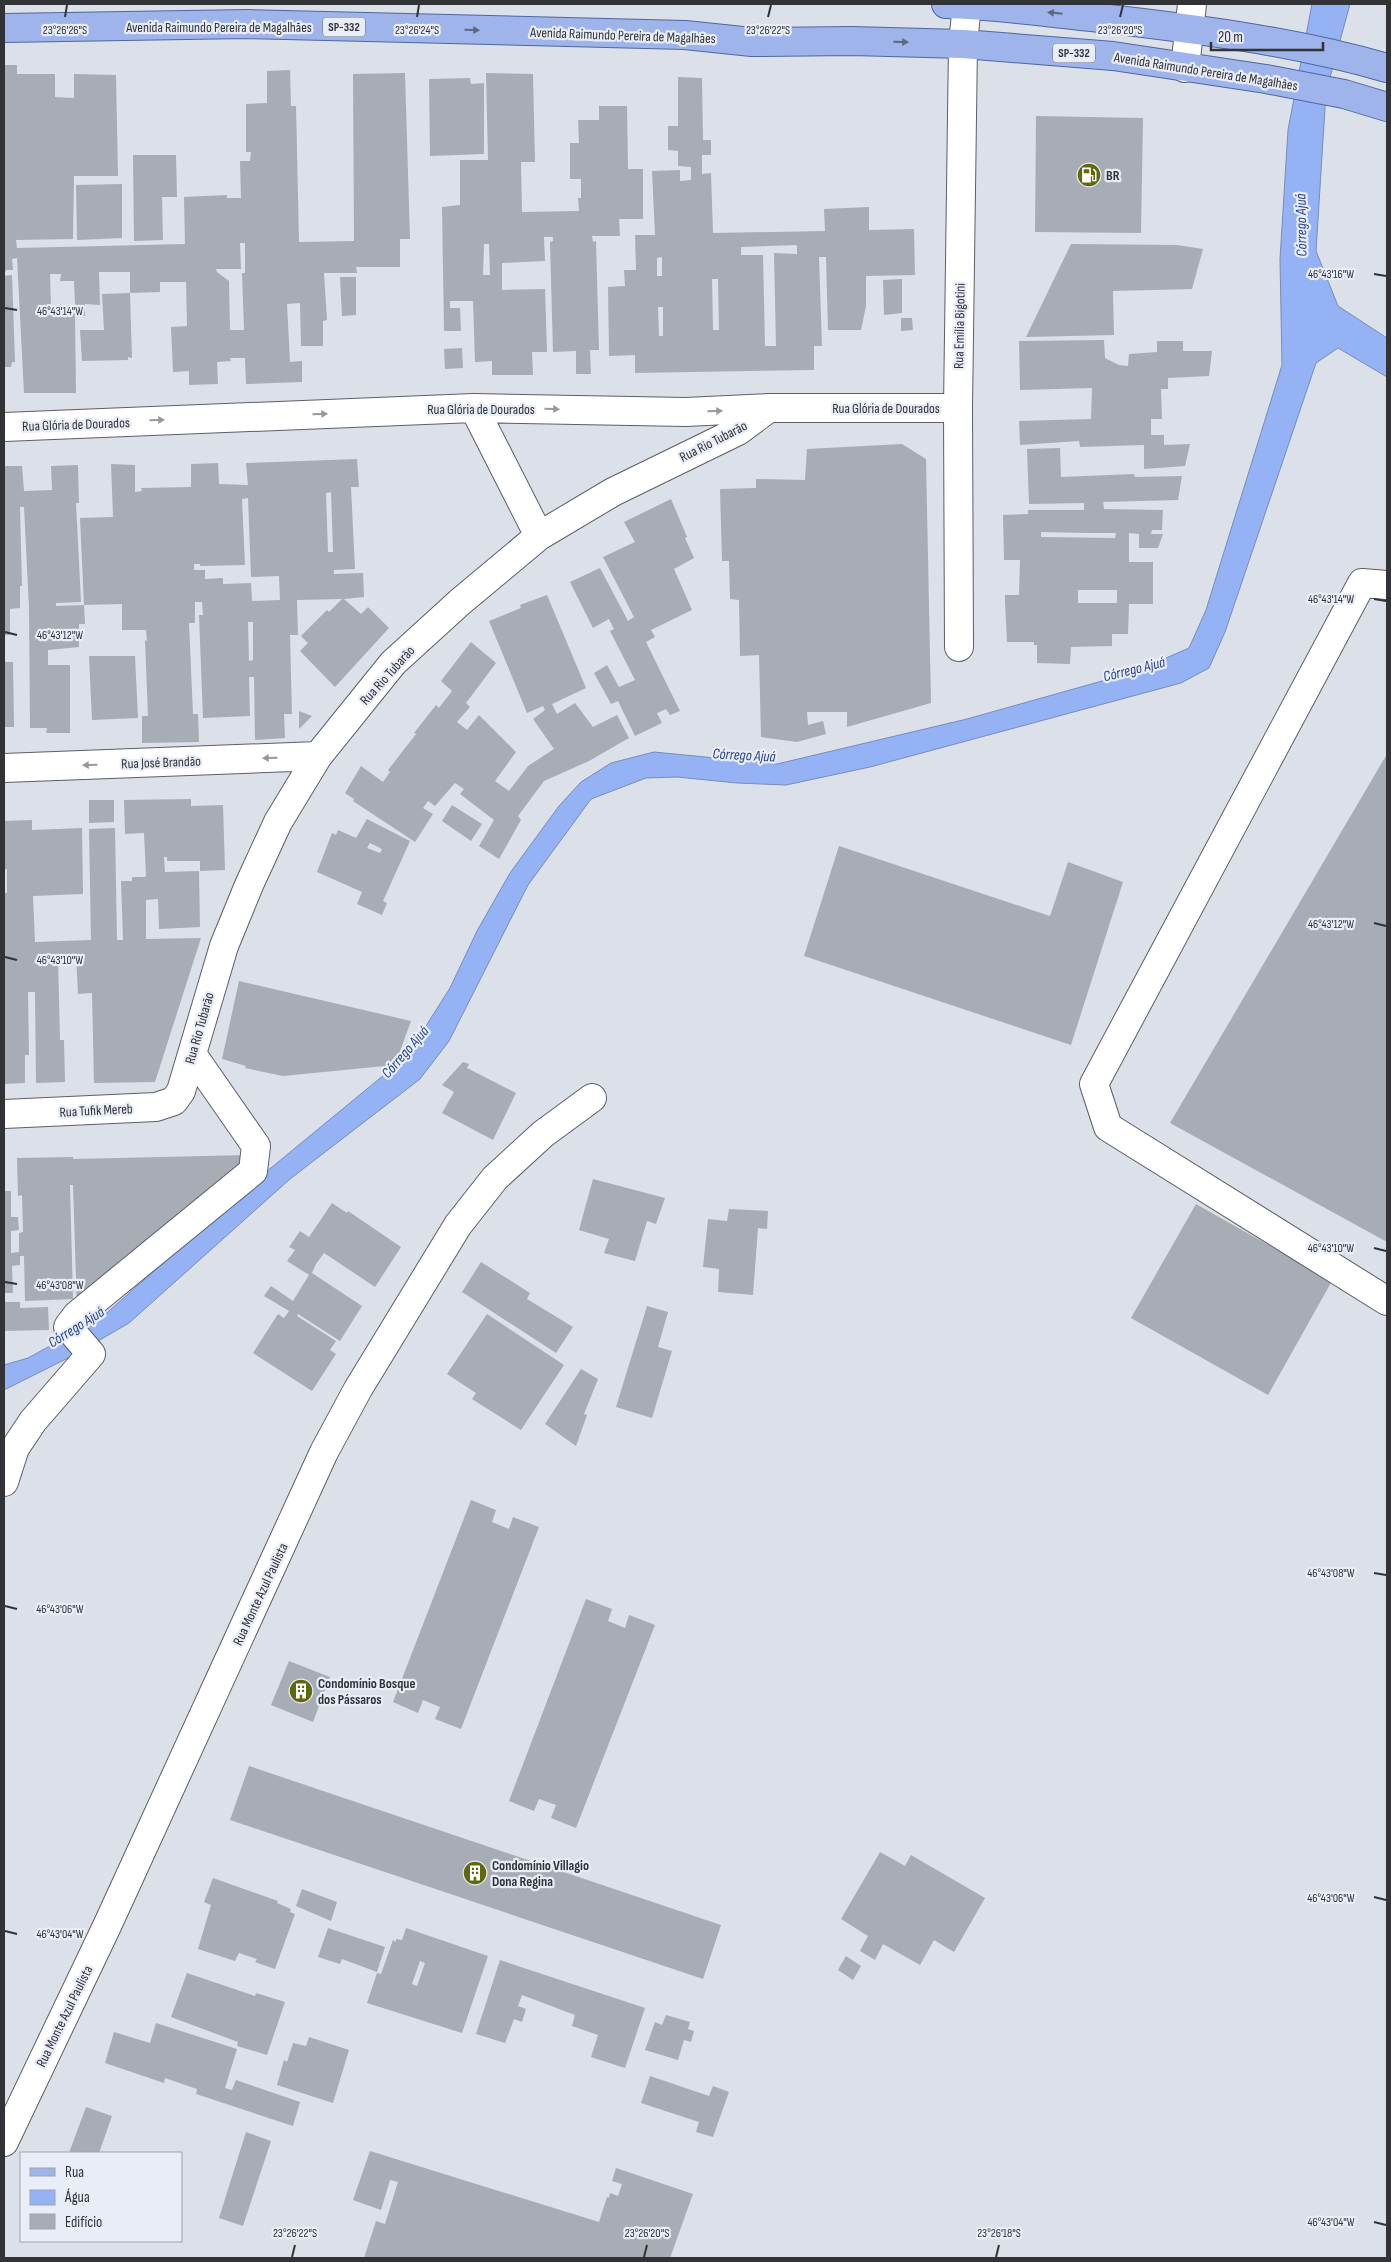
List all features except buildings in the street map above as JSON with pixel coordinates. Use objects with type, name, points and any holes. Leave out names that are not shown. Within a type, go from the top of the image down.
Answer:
[{"type":"main road","points":[[946,4],[1192,16],[1274,41],[1387,68]]},
{"type":"main road","name":"Avenida Raimundo Pereira de Magalhães","points":[[4,28],[246,24],[685,35],[752,42],[852,41],[963,44],[1113,56],[1266,79],[1344,94],[1387,107]]},
{"type":"street","name":"Rua Emília Bigotini","points":[[959,647],[958,408],[963,44],[967,4]]},
{"type":"street","points":[[1185,68],[1192,16]]},
{"type":"street","points":[[474,408],[539,536]]},
{"type":"street","name":"Rua Glória de Dourados","points":[[4,427],[474,408],[686,412],[769,408],[958,408]]},
{"type":"street","name":"Rua Rio Tubarão","points":[[181,1091],[224,946],[249,884],[278,822],[318,756],[393,663],[460,602],[539,536],[613,492],[738,432],[769,408]]},
{"type":"street","points":[[1387,584],[1362,583],[1094,1084],[1108,1127],[1387,1301]]},
{"type":"street","name":"Rua José Brandão","points":[[4,768],[318,756]]},
{"type":"street","points":[[4,1482],[15,1448],[33,1421],[90,1354],[68,1327],[77,1315],[253,1171],[256,1146],[192,1054]]},
{"type":"street","name":"Rua Tufik Mereb","points":[[4,1114],[156,1107],[174,1101],[181,1091]]},
{"type":"street","name":"Rua Monte Azul Paulista","points":[[4,2142],[107,1926],[320,1461],[358,1389],[458,1225],[495,1178],[543,1134],[592,1098]]},
{"type":"water","name":"Córrego Ajuá","points":[[1312,4],[1350,4],[1326,92],[1316,251],[1338,306],[1387,338],[1387,377],[1338,348],[1316,363],[1225,632],[1209,668],[1181,683],[870,767],[786,785],[737,783],[677,777],[646,778],[591,799],[528,885],[449,1041],[420,1079],[290,1179],[129,1323],[74,1355],[4,1390],[4,1365],[28,1358],[101,1318],[266,1172],[407,1056],[450,988],[477,931],[510,873],[559,806],[581,782],[611,763],[654,752],[777,764],[967,719],[1134,672],[1189,648],[1206,610],[1282,365],[1280,259],[1288,130]]},
{"type":"place","name":"BR","points":[[1089,175]]},
{"type":"place","name":"Condomínio Bosque dos Pássaros","points":[[301,1691]]},
{"type":"place","name":"Condomínio Villagio Dona Regina","points":[[475,1873]]}]
